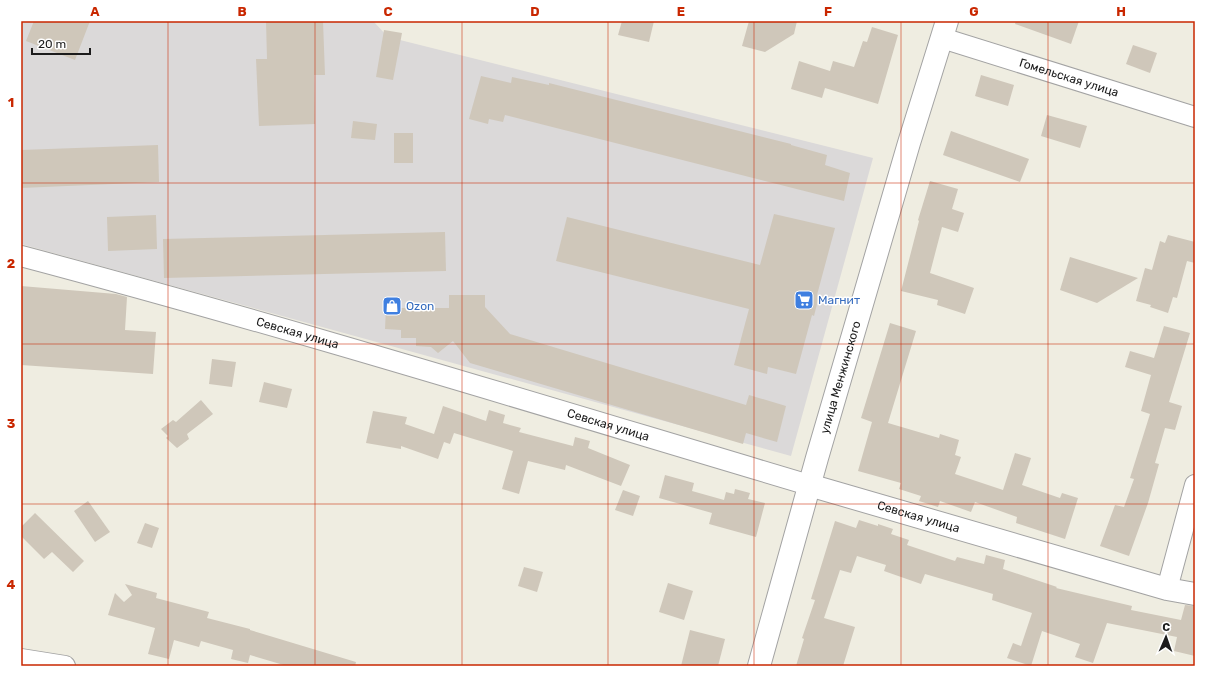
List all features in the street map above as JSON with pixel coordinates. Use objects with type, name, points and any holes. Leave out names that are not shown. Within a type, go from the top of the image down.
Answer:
[{"type":"street","name":"Гомельская улица","points":[[944,29],[1195,118]]},
{"type":"street","name":"улица Менжинского","points":[[759,666],[809,485],[944,29]]},
{"type":"street","name":"Севская улица","points":[[21,256],[148,290],[398,362],[809,485],[1167,589],[1195,594]]},
{"type":"street","points":[[1167,589],[1195,485]]},
{"type":"street","points":[[21,659],[65,666]]},
{"type":"shaded area","points":[[21,21],[373,21],[388,37],[873,158],[791,456],[21,244]]},
{"type":"building","points":[[34,21],[90,21],[75,60],[26,41]]},
{"type":"building","points":[[266,21],[323,21],[325,75],[314,75],[315,124],[259,126],[256,59],[267,59]]},
{"type":"building","points":[[622,21],[654,21],[649,42],[618,35]]},
{"type":"building","points":[[749,21],[797,21],[794,34],[765,52],[742,46]]},
{"type":"building","points":[[1016,21],[1079,21],[1071,44],[1015,24]]},
{"type":"building","points":[[872,27],[898,35],[878,104],[825,88],[822,98],[791,89],[799,61],[830,71],[833,61],[854,67],[863,41],[867,42]]},
{"type":"building","points":[[384,30],[402,33],[393,80],[376,77]]},
{"type":"building","points":[[1133,45],[1157,53],[1150,73],[1126,64]]},
{"type":"building","points":[[981,75],[1014,85],[1008,106],[975,96]]},
{"type":"building","points":[[481,76],[511,83],[512,77],[549,85],[549,83],[791,144],[827,155],[825,165],[850,173],[844,201],[505,115],[503,122],[489,119],[488,124],[469,119]]},
{"type":"building","points":[[1047,115],[1087,126],[1080,148],[1041,136]]},
{"type":"building","points":[[353,121],[377,124],[375,140],[351,138]]},
{"type":"building","points":[[951,131],[1029,159],[1020,182],[943,155]]},
{"type":"building","points":[[394,133],[413,133],[413,163],[394,163]]},
{"type":"building","points":[[158,145],[159,182],[21,188],[21,150]]},
{"type":"building","points":[[930,181],[958,189],[952,209],[964,213],[958,232],[942,227],[930,273],[974,288],[965,314],[937,305],[938,300],[901,291],[919,221],[918,220]]},
{"type":"building","points":[[774,214],[835,228],[817,295],[819,296],[814,316],[812,315],[796,374],[768,367],[767,374],[734,365],[749,309],[556,261],[567,217],[760,265]]},
{"type":"building","points":[[156,215],[157,249],[108,251],[107,217]]},
{"type":"building","points":[[445,232],[446,271],[164,278],[163,239]]},
{"type":"building","points":[[1168,235],[1195,242],[1195,263],[1187,261],[1177,298],[1173,297],[1168,313],[1150,307],[1151,305],[1136,301],[1145,268],[1152,270],[1160,241],[1165,243]]},
{"type":"building","points":[[1070,257],[1138,278],[1097,303],[1060,290]]},
{"type":"building","points":[[21,286],[116,294],[127,297],[125,330],[156,332],[153,374],[21,365]]},
{"type":"building","points":[[449,295],[485,295],[485,307],[510,334],[746,405],[749,395],[786,406],[777,442],[746,433],[743,444],[470,363],[453,341],[438,353],[431,347],[416,346],[416,338],[401,338],[401,330],[385,329],[386,308],[449,308]]},
{"type":"building","points":[[890,323],[916,331],[888,423],[939,438],[940,434],[959,440],[955,455],[961,457],[955,474],[1003,490],[1015,453],[1031,458],[1022,485],[1060,498],[1062,493],[1078,498],[1065,539],[1016,523],[1017,517],[975,502],[971,512],[940,501],[938,507],[919,501],[921,496],[899,489],[901,483],[858,471],[872,422],[861,418]]},
{"type":"building","points":[[1164,326],[1190,333],[1169,402],[1182,406],[1175,430],[1165,428],[1155,463],[1159,464],[1148,503],[1129,556],[1100,546],[1115,505],[1124,507],[1134,479],[1130,478],[1150,414],[1141,411],[1151,375],[1125,367],[1130,351],[1154,358]]},
{"type":"building","points":[[212,359],[236,362],[232,387],[209,384]]},
{"type":"building","points":[[264,382],[292,389],[287,408],[259,402]]},
{"type":"building","points":[[201,400],[213,414],[187,434],[189,439],[177,448],[166,438],[168,436],[161,429],[173,420],[176,422]]},
{"type":"building","points":[[443,406],[486,421],[489,410],[505,415],[503,423],[521,428],[519,432],[573,446],[575,437],[590,441],[588,448],[630,465],[621,486],[566,465],[565,470],[528,461],[519,494],[502,489],[513,451],[454,433],[450,444],[444,442],[438,459],[401,446],[401,449],[366,443],[373,411],[407,417],[405,424],[434,434]]},
{"type":"building","points":[[665,475],[694,483],[692,491],[724,500],[726,492],[734,494],[735,489],[750,493],[748,499],[765,503],[756,537],[709,524],[712,513],[659,498]]},
{"type":"building","points":[[623,490],[640,496],[633,516],[615,510]]},
{"type":"building","points":[[88,501],[110,532],[95,542],[74,511]]},
{"type":"building","points":[[35,513],[84,561],[73,572],[52,552],[44,559],[21,536],[21,527]]},
{"type":"building","points":[[859,520],[893,529],[891,534],[909,540],[907,545],[955,561],[957,557],[984,564],[986,555],[1005,560],[1003,569],[1057,587],[1056,588],[1132,606],[1131,610],[1181,620],[1185,605],[1195,606],[1195,656],[1174,651],[1177,637],[1107,623],[1093,663],[1075,657],[1080,644],[1042,631],[1031,666],[1007,658],[1013,643],[1021,646],[1032,613],[992,600],[993,594],[925,574],[921,584],[884,571],[886,565],[857,556],[851,573],[840,570],[824,618],[855,627],[843,666],[796,666],[804,639],[802,638],[815,600],[811,599],[835,521],[856,528]]},
{"type":"building","points":[[145,523],[159,528],[152,548],[137,543]]},
{"type":"building","points":[[524,567],[543,572],[537,592],[518,586]]},
{"type":"building","points":[[668,583],[693,591],[684,620],[659,612]]},
{"type":"building","points":[[125,584],[157,593],[156,598],[209,612],[207,618],[250,629],[356,662],[355,666],[287,666],[250,655],[248,663],[231,659],[233,650],[201,641],[199,647],[174,640],[169,659],[148,654],[155,628],[108,615],[115,593],[124,602],[132,595]]},
{"type":"building","points":[[690,630],[725,639],[718,666],[681,666]]},
{"type":"place","name":"Магнит","points":[[804,300]]},
{"type":"place","name":"Ozon","points":[[392,306]]}]
